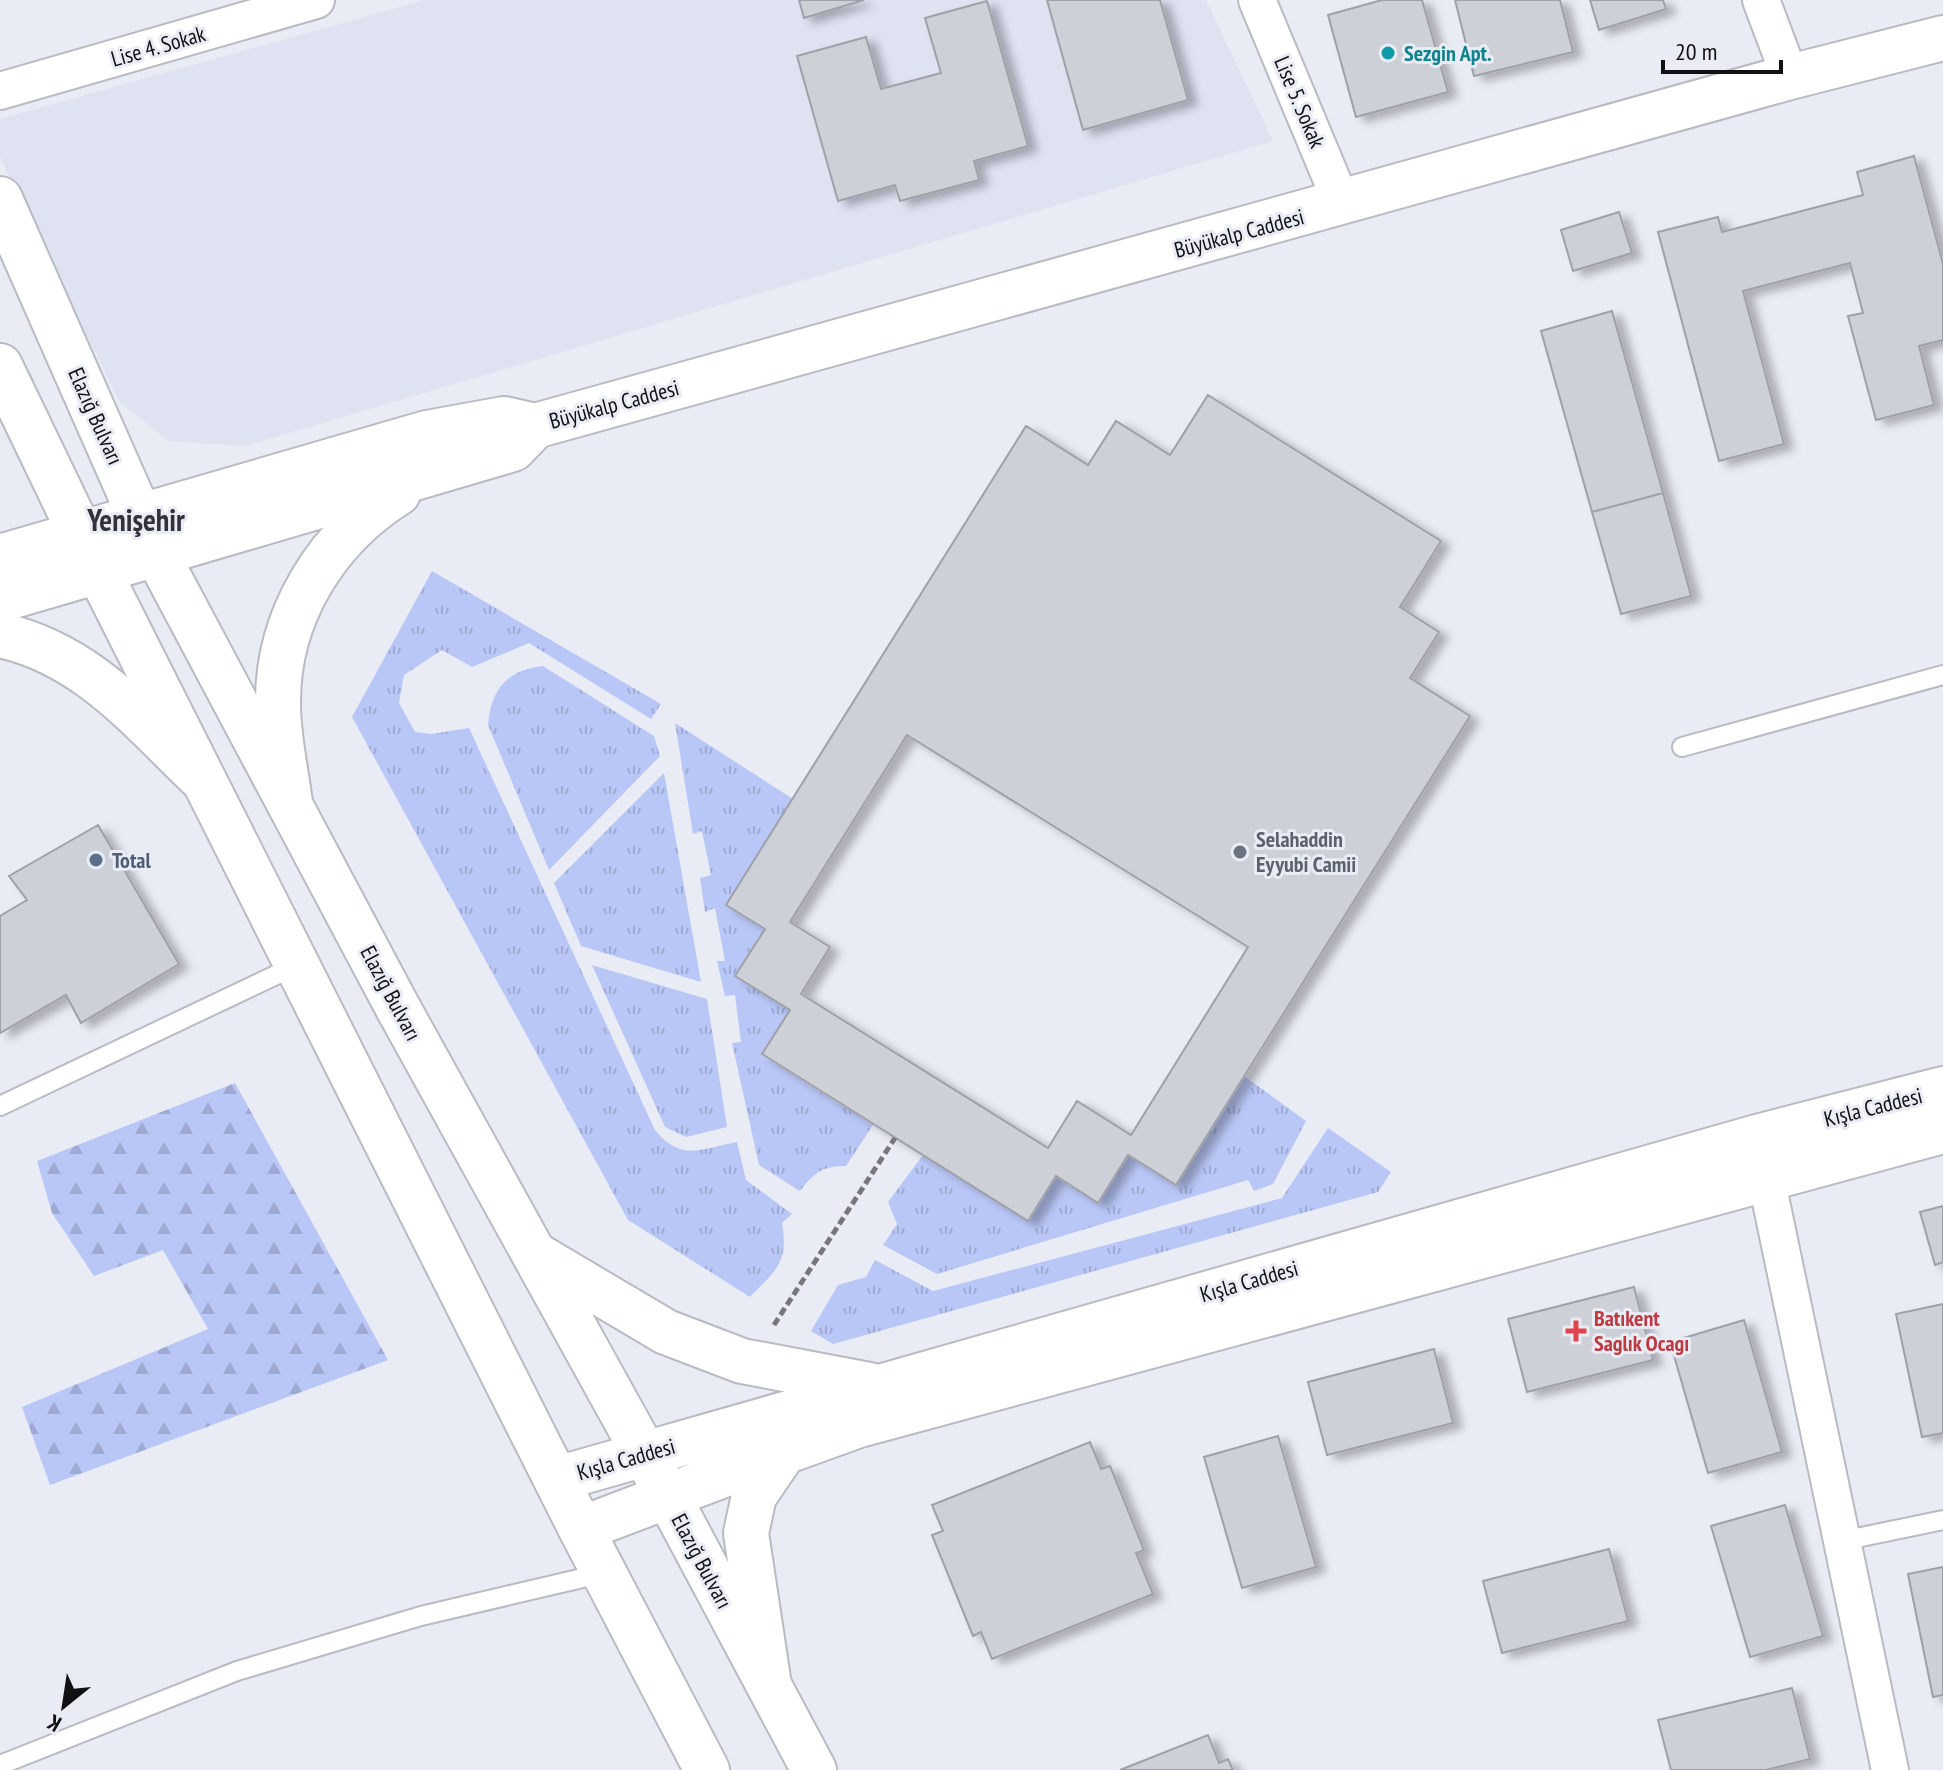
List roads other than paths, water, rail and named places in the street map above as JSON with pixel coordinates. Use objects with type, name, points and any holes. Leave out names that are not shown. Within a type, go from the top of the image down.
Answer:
[{"type":"street","name":"Lise 4. Sokak","points":[[0,91],[316,0]]},
{"type":"street","name":"Lise 5. Sokak","points":[[1257,0],[1342,204]]},
{"type":"street","points":[[1761,0],[1790,77]]},
{"type":"street","name":"Büyükalp Caddesi","points":[[149,535],[427,433],[504,419],[535,426],[1790,77],[1943,38]]},
{"type":"street","name":"Elazığ Bulvarı","points":[[0,199],[149,535],[290,803],[814,1770]]},
{"type":"street","points":[[0,366],[88,551],[581,1529],[707,1770]]},
{"type":"street","name":"Büyükalp Caddesi","points":[[88,551],[149,535],[425,477],[513,449],[535,426]]},
{"type":"street","points":[[290,803],[278,703],[286,647],[296,607],[334,545],[374,508],[425,477]]},
{"type":"street","points":[[0,557],[88,551]]},
{"type":"street","points":[[0,600],[88,551]]},
{"type":"street","points":[[0,635],[26,641],[77,664],[204,780]]},
{"type":"street","name":"Kışla Caddesi","points":[[557,1479],[880,1387],[1761,1158],[1943,1089]]},
{"type":"street","points":[[581,1529],[859,1425],[1761,1158],[1943,1131]]},
{"type":"street","points":[[1761,1158],[1890,1770]]},
{"type":"street","points":[[536,1255],[666,1332],[729,1356],[880,1387]]},
{"type":"street","points":[[769,1686],[746,1533],[754,1496],[784,1452]]},
{"type":"lane","points":[[1682,747],[1943,675]]},
{"type":"lane","points":[[0,1106],[297,965]]},
{"type":"lane","points":[[1842,1541],[1943,1520]]},
{"type":"lane","points":[[0,1765],[237,1671],[421,1616],[604,1573]]},
{"type":"place","name":"Sezgin Apt.","points":[[1388,53]]},
{"type":"place","name":"Selahaddin Eyyubi Camii","points":[[1240,852]]},
{"type":"place","name":"Total","points":[[96,860]]},
{"type":"place","name":"Batıkent Saglık Ocagı","points":[[1576,1331]]},
{"type":"district","name":"Yenişehir","points":[[136,521]]}]
